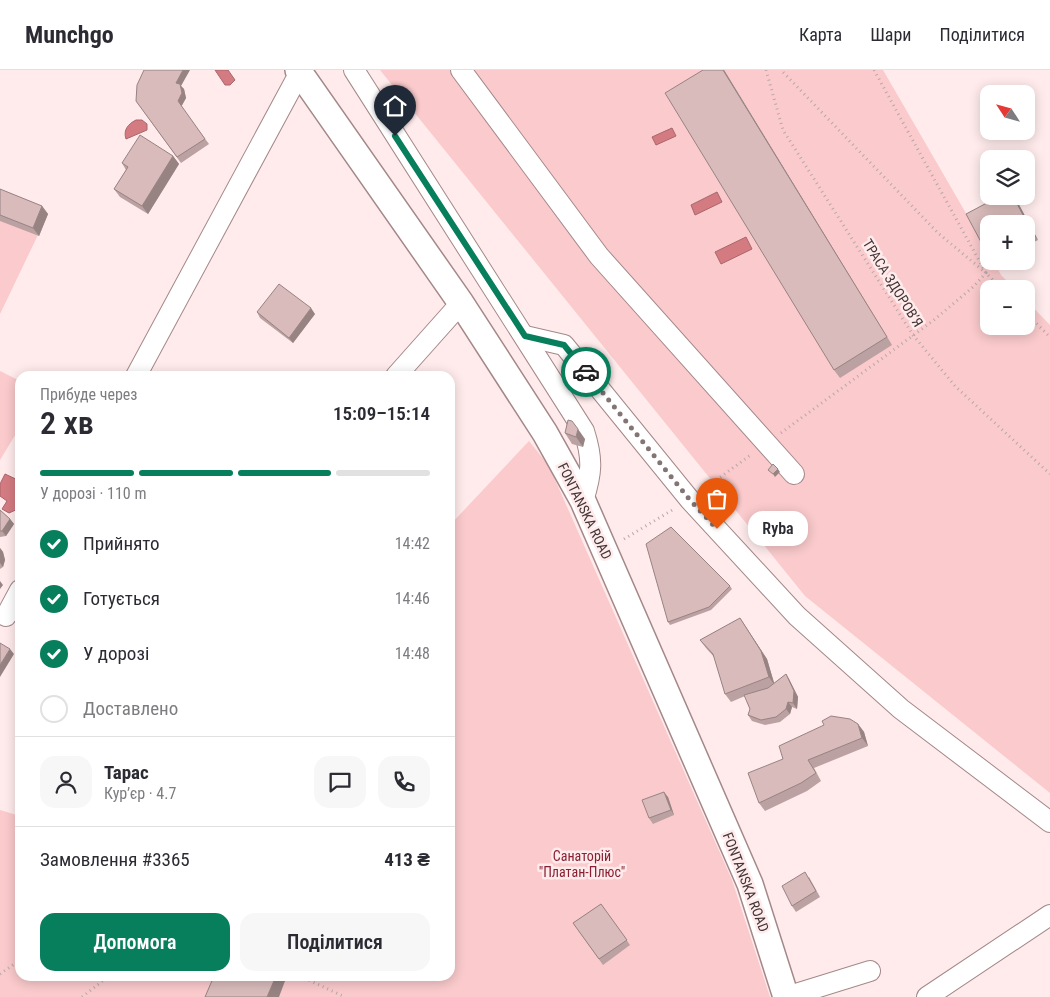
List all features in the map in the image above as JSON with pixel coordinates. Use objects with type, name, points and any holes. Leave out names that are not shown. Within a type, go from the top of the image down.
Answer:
[{"type":"main road","name":"FONTANSKA ROAD","points":[[299,71],[461,303],[545,433],[583,501],[750,884],[786,997]]},
{"type":"street","points":[[354,70],[573,410],[584,431],[592,454],[588,487],[583,501]]},
{"type":"street","points":[[461,70],[599,256],[794,474]]},
{"type":"street","points":[[139,371],[299,71]]},
{"type":"street","points":[[400,371],[461,303]]},
{"type":"street","points":[[525,336],[564,345],[690,500],[797,616],[901,710],[1050,822]]},
{"type":"street","points":[[545,433],[556,437],[564,436],[572,430],[575,422],[573,410]]},
{"type":"street","points":[[6,616],[15,599]]},
{"type":"street","points":[[927,997],[1050,916]]},
{"type":"street","points":[[786,997],[870,971]]},
{"type":"path","name":"ТРАСА ЗДОРОВ’Я","points":[[766,70],[784,130],[913,335],[955,386],[1050,474]]},
{"type":"path","points":[[781,70],[938,233],[993,280]]},
{"type":"path","points":[[874,70],[986,273]]},
{"type":"path","points":[[846,385],[974,288],[986,273]]},
{"type":"path","points":[[1035,322],[1050,336]]},
{"type":"path","points":[[605,551],[690,500]]},
{"type":"path","points":[[0,974],[15,964]]},
{"type":"path","points":[[82,997],[103,981]]},
{"type":"path","points":[[311,981],[345,997]]},
{"type":"green space","points":[[380,70],[883,70],[980,237],[980,270],[998,270],[1006,280],[980,280],[980,335],[1035,335],[1035,309],[1050,325],[1050,793],[805,596]]},
{"type":"green space","points":[[0,195],[48,214],[0,314]]},
{"type":"green space","points":[[0,371],[15,378],[15,435],[0,460]]},
{"type":"green space","name":"Санаторій \"Платан-Плюс\"","points":[[529,441],[549,466],[732,880],[770,997],[0,997],[0,810],[15,814],[15,981],[455,981],[455,520]]},
{"type":"shaded area","points":[[215,70],[228,70],[235,80],[230,85],[225,85]]},
{"type":"shaded area","points":[[136,120],[142,120],[147,124],[147,130],[126,139],[125,133],[127,128]]},
{"type":"shaded area","points":[[672,128],[676,136],[656,145],[652,137]]},
{"type":"shaded area","points":[[717,192],[722,202],[695,215],[691,205]]},
{"type":"shaded area","points":[[746,237],[752,249],[721,264],[715,252]]},
{"type":"shaded area","points":[[5,474],[15,479],[15,510],[9,513],[2,509],[7,501],[0,496],[0,484]]},
{"type":"building","points":[[144,70],[183,70],[176,83],[180,84],[182,93],[178,101],[205,139],[177,157],[136,101],[137,85]]},
{"type":"building","points":[[703,70],[723,70],[887,337],[834,370],[665,93]]},
{"type":"building","points":[[140,135],[173,156],[142,206],[114,189],[128,167],[122,163]]},
{"type":"building","points":[[0,189],[42,206],[33,228],[0,215]]},
{"type":"building","points":[[983,205],[1018,205],[1023,215],[980,215],[980,240],[966,214]]},
{"type":"building","points":[[279,284],[311,308],[289,338],[257,312]]},
{"type":"building","points":[[568,420],[572,421],[578,429],[576,437],[565,433]]},
{"type":"building","points":[[773,464],[778,469],[773,474],[768,470]]},
{"type":"building","points":[[0,510],[10,519],[2,531],[0,531]]},
{"type":"building","points":[[671,527],[730,586],[709,607],[668,622],[646,544]]},
{"type":"building","points":[[740,618],[761,651],[769,677],[725,694],[713,654],[700,640]]},
{"type":"building","points":[[0,643],[10,649],[0,665]]},
{"type":"building","points":[[786,674],[794,691],[793,703],[788,702],[786,709],[776,717],[761,720],[748,715],[750,709],[744,695],[768,688]]},
{"type":"building","points":[[831,716],[850,719],[858,724],[862,738],[808,760],[816,773],[801,783],[759,803],[748,773],[783,759],[779,746],[824,725],[822,721]]},
{"type":"building","points":[[664,792],[671,810],[649,818],[642,800]]},
{"type":"building","points":[[805,872],[816,891],[792,906],[782,886]]},
{"type":"building","points":[[601,904],[627,940],[599,959],[573,923]]},
{"type":"building","points":[[212,981],[274,981],[267,997],[205,997]]},
{"type":"way so far","points":[[586,372],[690,500],[717,529]]},
{"type":"place","name":"Ryba","points":[[717,529]]},
{"type":"route","points":[[395,136],[525,336],[564,345],[586,372]]}]
